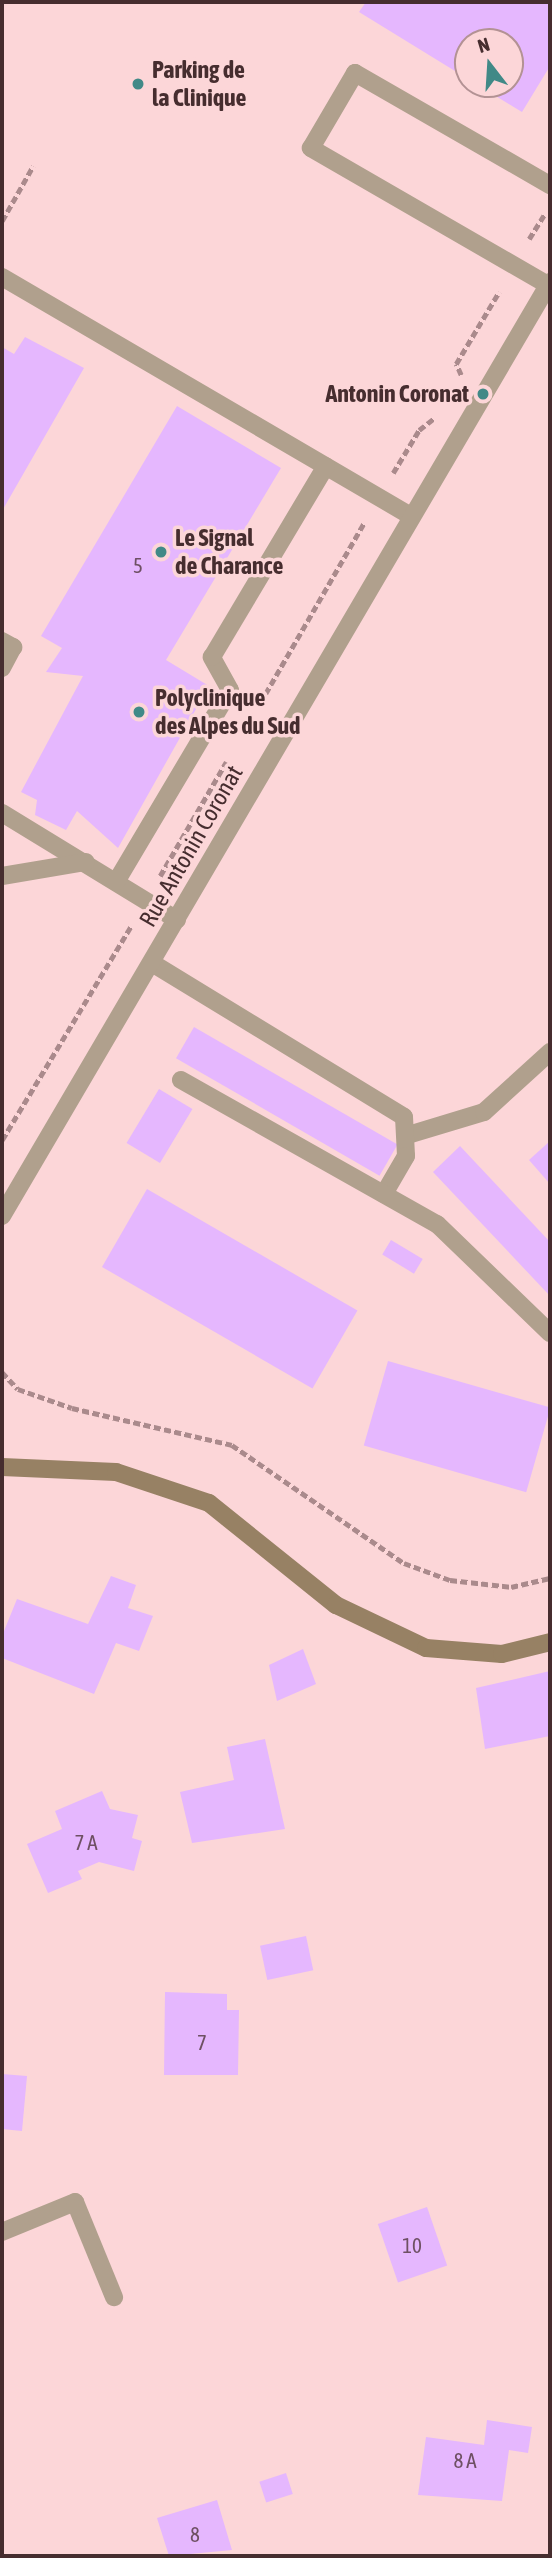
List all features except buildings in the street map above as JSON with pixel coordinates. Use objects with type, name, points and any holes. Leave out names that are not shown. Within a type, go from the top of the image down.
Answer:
[{"type":"street","points":[[549,284],[311,148],[355,73],[550,185]]},
{"type":"street","points":[[2,277],[411,516]]},
{"type":"street","name":"Rue Antonin Coronat","points":[[2,1216],[549,284]]},
{"type":"street","points":[[116,882],[230,690],[212,657],[326,466]]},
{"type":"street","points":[[2,641],[13,647],[2,668]]},
{"type":"street","points":[[2,813],[177,920]]},
{"type":"street","points":[[2,876],[86,862]]},
{"type":"street","points":[[152,963],[404,1117],[408,1135],[406,1156],[384,1194]]},
{"type":"street","points":[[408,1135],[484,1112],[550,1052]]},
{"type":"street","points":[[181,1080],[438,1224],[550,1333]]},
{"type":"street","points":[[2,1467],[116,1472],[209,1503],[336,1605],[426,1648],[502,1654],[550,1642]]},
{"type":"street","points":[[2,2232],[75,2202],[114,2297]]},
{"type":"path","points":[[2,221],[33,166]]},
{"type":"path","points":[[463,380],[456,364],[550,203]]},
{"type":"path","points":[[255,711],[419,430],[441,413]]},
{"type":"path","points":[[2,1140],[146,902],[228,759]]},
{"type":"path","points":[[2,1372],[18,1389],[72,1408],[232,1445],[404,1563],[450,1580],[511,1587],[550,1578]]},
{"type":"place","name":"Parking de la Clinique","points":[[138,84]]},
{"type":"place","name":"Antonin Coronat","points":[[483,394]]},
{"type":"place","name":"Le Signal de Charance","points":[[161,552]]},
{"type":"place","name":"Polyclinique des Alpes du Sud","points":[[139,712]]}]
